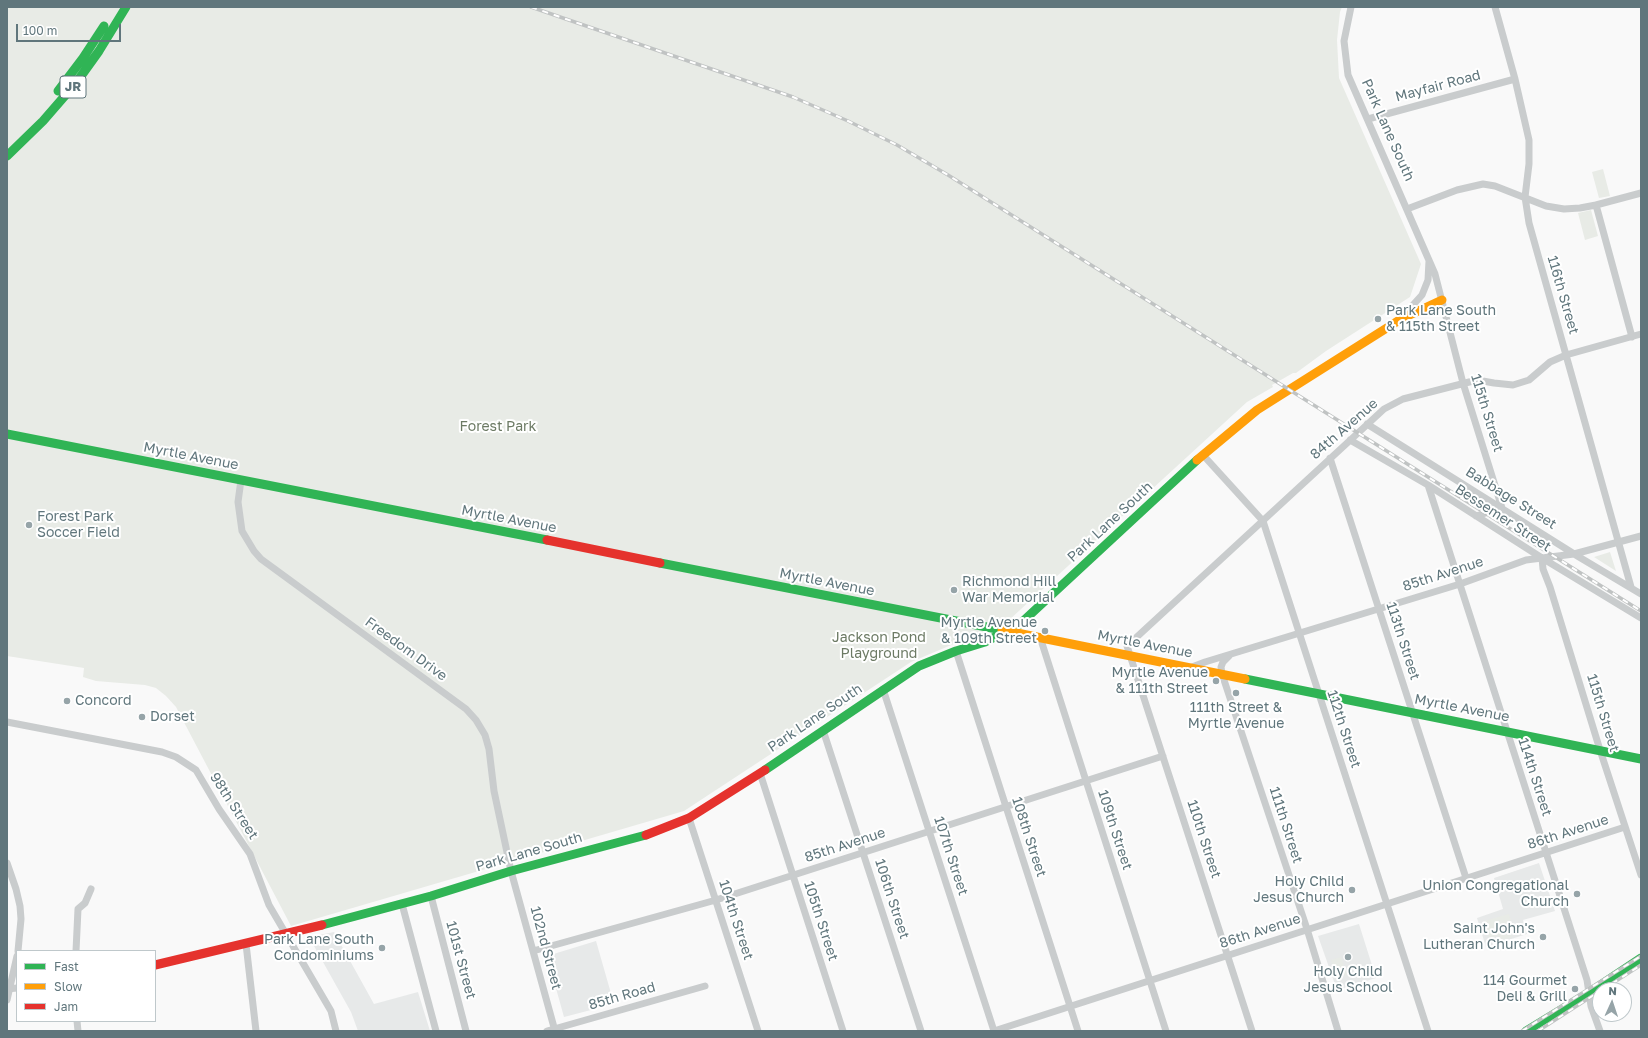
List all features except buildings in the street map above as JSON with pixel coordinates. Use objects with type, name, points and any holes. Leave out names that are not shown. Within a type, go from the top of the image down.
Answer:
[{"type":"main road","name":"JR","points":[[7,144],[35,117],[68,78],[83,58],[115,7]]},
{"type":"main road","name":"JR","points":[[7,156],[39,126],[72,88],[99,51],[126,7]]},
{"type":"main road","name":"Park Lane South","points":[[156,965],[287,934],[402,904],[511,871],[648,834],[689,818],[760,773],[919,666],[956,651],[985,642],[1020,624],[1203,455],[1257,410],[1401,319],[1442,300]]},
{"type":"main road","name":"Myrtle Avenue","points":[[7,434],[1040,637],[1641,758]]},
{"type":"main road","points":[[1526,1031],[1590,992],[1641,958]]},
{"type":"street","name":"Park Lane South","points":[[1351,7],[1344,41],[1348,75],[1429,259],[1442,300]]},
{"type":"street","name":"116th Street","points":[[1495,7],[1515,79],[1529,140],[1529,164],[1525,197],[1529,223],[1630,587]]},
{"type":"street","name":"Mayfair Road","points":[[1368,119],[1515,79]]},
{"type":"street","points":[[1407,209],[1457,190],[1483,184],[1495,186],[1546,206],[1564,209],[1596,205],[1641,193]]},
{"type":"street","points":[[1596,205],[1632,337]]},
{"type":"street","name":"Park Lane South","points":[[1401,319],[1422,295],[1428,280],[1429,259]]},
{"type":"street","name":"115th Street","points":[[1442,300],[1463,383],[1502,508]]},
{"type":"street","name":"84th Avenue","points":[[1131,656],[1127,646],[1384,410],[1403,399],[1478,380],[1494,384],[1513,385],[1529,380],[1550,362],[1566,355],[1641,334]]},
{"type":"street","name":"Babbage Street","points":[[1367,424],[1574,554],[1641,594]]},
{"type":"street","name":"Bessemer Street","points":[[1350,440],[1428,485],[1542,558],[1641,618]]},
{"type":"street","name":"112th Street","points":[[1203,455],[1263,521],[1428,1031]]},
{"type":"street","name":"113th Street","points":[[1330,458],[1414,713],[1466,878]]},
{"type":"street","name":"Freedom Drive","points":[[241,480],[238,502],[242,531],[254,552],[261,560],[416,671],[466,709],[476,720],[485,735],[489,749],[494,791],[511,871]]},
{"type":"street","name":"114th Street","points":[[1428,485],[1590,992],[1591,1006],[1600,1031]]},
{"type":"street","points":[[1476,516],[1502,508]]},
{"type":"street","name":"85th Avenue","points":[[1192,668],[1232,654],[1460,584],[1526,560],[1574,554],[1641,536]]},
{"type":"street","name":"115th Street","points":[[1542,558],[1543,569],[1641,876]]},
{"type":"street","name":"109th Street","points":[[1040,637],[1166,1031]]},
{"type":"street","name":"108th Street","points":[[956,651],[1078,1031]]},
{"type":"street","points":[[1222,674],[1221,667],[1223,662],[1232,654]]},
{"type":"street","name":"110th Street","points":[[1131,656],[1252,1031]]},
{"type":"street","name":"111th Street","points":[[1222,674],[1307,930],[1338,1031]]},
{"type":"street","name":"107th Street","points":[[883,689],[994,1031]]},
{"type":"street","name":"98th Street","points":[[7,722],[162,752],[190,765],[196,770],[219,809],[250,854],[269,905],[331,1011],[336,1031]]},
{"type":"street","name":"106th Street","points":[[823,730],[921,1031]]},
{"type":"street","name":"85th Avenue","points":[[533,951],[716,900],[1163,756]]},
{"type":"street","name":"105th Street","points":[[760,773],[843,1031]]},
{"type":"street","name":"104th Street","points":[[689,818],[758,1031]]},
{"type":"street","name":"86th Avenue","points":[[994,1031],[1625,827]]},
{"type":"street","points":[[7,863],[20,906],[21,919],[18,950]]},
{"type":"street","name":"102nd Street","points":[[511,871],[554,1030]]},
{"type":"street","points":[[76,950],[78,909],[85,903],[91,889]]},
{"type":"street","name":"101st Street","points":[[430,896],[466,1031]]},
{"type":"street","points":[[402,904],[436,1031]]},
{"type":"street","points":[[246,944],[256,1031]]},
{"type":"street","points":[[7,1000],[8,989],[16,960]]},
{"type":"street","name":"85th Road","points":[[547,1031],[705,986]]},
{"type":"shaded area","points":[[1539,863],[1555,911],[1523,920],[1527,934],[1486,947],[1477,918],[1503,909],[1494,878]]},
{"type":"shaded area","name":"Holy Child Jesus School","points":[[1359,924],[1376,978],[1337,990],[1318,936]]},
{"type":"shaded area","points":[[334,932],[374,1004],[418,992],[430,1031],[358,1031],[351,1012],[309,937]]},
{"type":"shaded area","points":[[596,941],[614,1004],[564,1017],[547,956]]},
{"type":"green space","name":"Forest Park","points":[[7,7],[1342,7],[1340,12],[1337,40],[1339,78],[1421,264],[1410,297],[1326,351],[1296,373],[1293,373],[1272,385],[1273,387],[1247,402],[1008,621],[911,662],[684,811],[291,926],[176,707],[166,696],[156,688],[145,685],[96,681],[83,677],[84,668],[7,656]]},
{"type":"green space","points":[[1603,169],[1610,196],[1599,198],[1592,172]]},
{"type":"green space","points":[[1591,210],[1598,236],[1585,240],[1578,213]]},
{"type":"green space","points":[[1610,552],[1616,571],[1594,557]]},
{"type":"green space","points":[[1509,914],[1514,931],[1510,932],[1512,937],[1500,941],[1498,935],[1489,938],[1484,921]]},
{"type":"green space","points":[[1341,957],[1347,975],[1336,978],[1331,960]]},
{"type":"railway","points":[[531,7],[793,97],[848,121],[897,145],[948,175],[1641,611]]},
{"type":"railway","points":[[1522,1031],[1641,956]]},
{"type":"railway","points":[[1614,982],[1641,965]]},
{"type":"railway","points":[[1538,1031],[1592,996]]},
{"type":"traffic: fast","points":[[7,156],[43,121],[76,83],[99,51],[126,7]]},
{"type":"traffic: fast","points":[[58,91],[83,58],[104,26]]},
{"type":"traffic: fast","points":[[7,434],[547,540]]},
{"type":"traffic: fast","points":[[765,770],[919,666],[956,651],[985,642],[1020,624],[1197,460]]},
{"type":"traffic: fast","points":[[660,563],[1002,630]]},
{"type":"traffic: fast","points":[[1245,679],[1641,759]]},
{"type":"traffic: fast","points":[[322,925],[431,896],[511,871],[646,835]]},
{"type":"traffic: fast","points":[[1526,1031],[1590,992],[1641,958]]},
{"type":"traffic: slow","points":[[1197,460],[1257,410],[1401,319],[1442,300]]},
{"type":"traffic: slow","points":[[1002,630],[1245,679]]},
{"type":"traffic: jam","points":[[547,540],[660,563]]},
{"type":"traffic: jam","points":[[646,835],[689,818],[765,770]]},
{"type":"traffic: jam","points":[[156,965],[322,925]]},
{"type":"place","name":"Park Lane South & 115th Street","points":[[1378,319]]},
{"type":"place","name":"Forest Park Soccer Field","points":[[29,525]]},
{"type":"place","name":"Richmond Hill War Memorial","points":[[954,590]]},
{"type":"place","name":"Myrtle Avenue & 109th Street","points":[[1045,631]]},
{"type":"place","name":"Myrtle Avenue & 111th Street","points":[[1216,681]]},
{"type":"place","name":"111th Street & Myrtle Avenue","points":[[1236,693]]},
{"type":"place","name":"Concord","points":[[67,701]]},
{"type":"place","name":"Dorset","points":[[142,717]]},
{"type":"place","name":"Holy Child Jesus Church","points":[[1352,890]]},
{"type":"place","name":"Union Congregational Church","points":[[1577,894]]},
{"type":"place","name":"Saint John's Lutheran Church","points":[[1543,937]]},
{"type":"place","name":"Park Lane South Condominiums","points":[[382,948]]},
{"type":"place","name":"Holy Child Jesus School","points":[[1348,957]]},
{"type":"place","name":"114 Gourmet Deli & Grill","points":[[1575,989]]},
{"type":"park label","name":"Jackson Pond Playground","points":[[879,646]]}]
